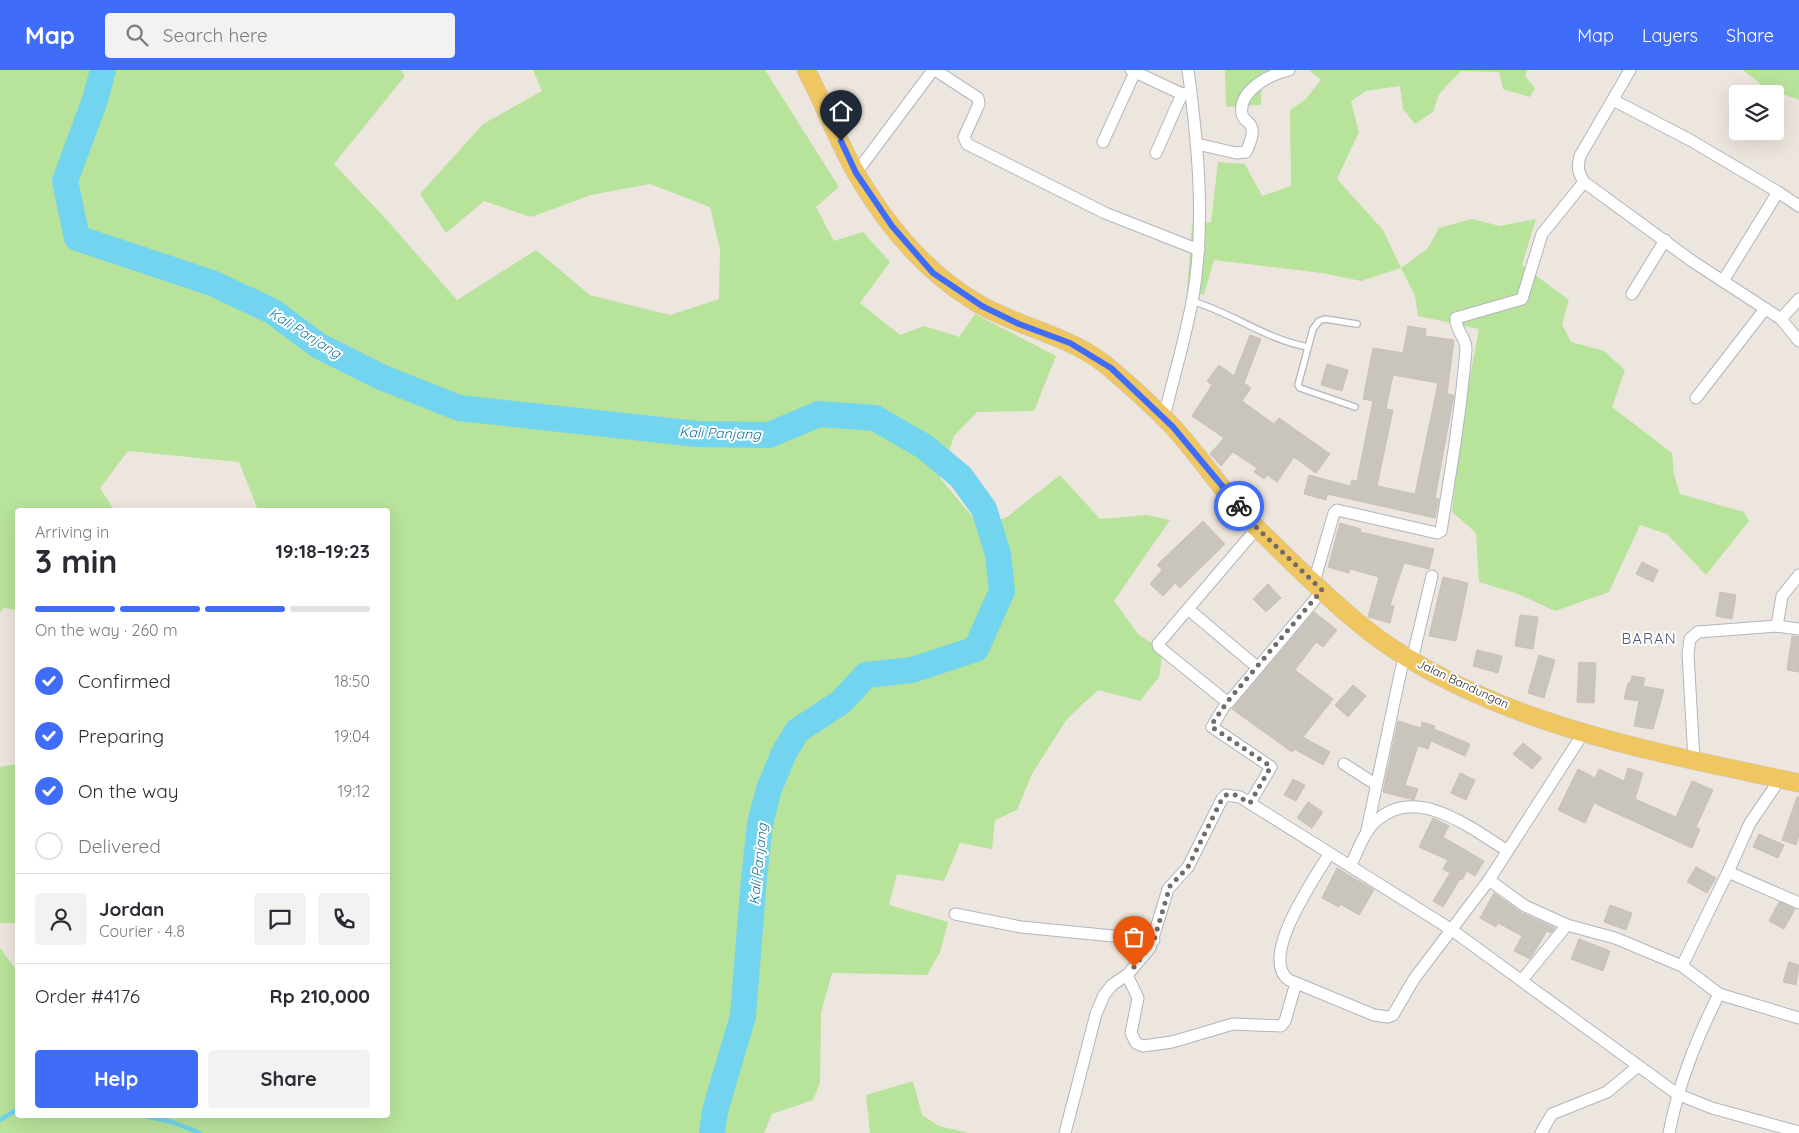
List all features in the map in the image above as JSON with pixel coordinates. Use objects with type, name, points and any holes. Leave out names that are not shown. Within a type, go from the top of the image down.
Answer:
[{"type":"main road","name":"Jalan Bandungan","points":[[806,70],[856,173],[892,226],[933,273],[982,306],[1019,324],[1070,343],[1098,359],[1173,427],[1257,528],[1318,586],[1386,645],[1443,677],[1498,702],[1584,732],[1694,760],[1799,783]]},
{"type":"street","points":[[856,173],[934,70],[978,98],[979,104],[964,137],[967,144],[1105,213],[1198,250]]},
{"type":"street","points":[[1173,427],[1164,413],[1192,302],[1198,250],[1197,144],[1187,94],[1188,70]]},
{"type":"street","points":[[1197,144],[1236,153],[1246,152],[1252,133],[1251,126],[1242,117],[1245,100],[1252,90],[1267,76],[1289,70]]},
{"type":"street","points":[[1630,70],[1580,156],[1577,168],[1584,182],[1665,240],[1692,262],[1781,319],[1799,341]]},
{"type":"street","points":[[1103,142],[1133,71],[1187,94]]},
{"type":"street","points":[[1156,153],[1187,94]]},
{"type":"street","points":[[1613,100],[1690,140],[1799,206]]},
{"type":"street","points":[[1250,803],[1270,767],[1212,727],[1227,702],[1257,667],[1318,586],[1334,513],[1337,510],[1437,533],[1441,531],[1461,407],[1465,352],[1465,339],[1456,324],[1456,318],[1522,299],[1542,234],[1584,182]]},
{"type":"street","points":[[1723,281],[1778,192]]},
{"type":"street","points":[[1632,294],[1665,240]]},
{"type":"street","points":[[1781,319],[1799,299]]},
{"type":"street","points":[[1696,398],[1764,309]]},
{"type":"street","points":[[1227,702],[1158,645],[1257,528]]},
{"type":"street","points":[[1776,626],[1782,596],[1799,575]]},
{"type":"street","points":[[1352,865],[1366,833],[1375,784],[1432,576]]},
{"type":"street","points":[[1188,609],[1257,667]]},
{"type":"street","points":[[1694,760],[1688,654],[1690,639],[1698,632],[1776,626],[1799,629]]},
{"type":"street","points":[[1329,854],[1303,897],[1281,944],[1279,962],[1282,971],[1284,976],[1296,983],[1374,1015],[1388,1017],[1396,1009],[1414,979],[1489,880],[1506,850],[1584,732]]},
{"type":"street","points":[[1344,764],[1375,784]]},
{"type":"street","points":[[1682,966],[1750,823],[1780,779]]},
{"type":"street","points":[[1065,1133],[1100,1004],[1108,989],[1127,975],[1147,952],[1154,940],[1168,890],[1188,867],[1222,799],[1226,795],[1232,794],[1250,803],[1329,854],[1352,865],[1391,894],[1452,930],[1637,1067],[1677,1094],[1712,1108],[1779,1130],[1799,1132]]},
{"type":"street","points":[[1366,833],[1385,814],[1408,807],[1420,807],[1432,809],[1451,817],[1506,850]]},
{"type":"street","points":[[1728,872],[1799,903]]},
{"type":"street","points":[[1489,880],[1525,906],[1567,925],[1615,938],[1682,966],[1719,994],[1799,1018]]},
{"type":"street","points":[[955,914],[1014,926],[1154,940]]},
{"type":"street","points":[[1522,980],[1567,925]]},
{"type":"street","points":[[1127,975],[1138,998],[1131,1033],[1136,1043],[1143,1046],[1172,1042],[1233,1024],[1281,1026],[1285,1021],[1296,983]]},
{"type":"street","points":[[1670,1133],[1677,1094],[1700,1033],[1719,994]]},
{"type":"street","points":[[1540,1133],[1552,1114],[1607,1092],[1637,1067]]},
{"type":"lane","points":[[1192,302],[1229,314],[1276,340],[1308,347]]},
{"type":"lane","points":[[1355,407],[1299,387],[1308,347],[1318,321],[1325,319],[1357,324]]},
{"type":"green space","points":[[0,70],[400,70],[405,76],[334,164],[386,219],[457,300],[536,250],[590,295],[670,315],[719,299],[720,249],[710,207],[650,184],[591,195],[531,217],[484,201],[446,233],[420,194],[483,124],[542,91],[533,70],[765,70],[839,187],[816,207],[834,241],[863,232],[890,262],[860,303],[900,335],[924,326],[959,337],[975,314],[1056,356],[1034,411],[977,412],[954,436],[940,478],[981,527],[1007,517],[1060,475],[1100,519],[1147,515],[1170,520],[1114,601],[1139,635],[1163,650],[1159,677],[1140,701],[1098,690],[1067,719],[1032,774],[1017,810],[995,820],[992,849],[960,843],[944,881],[897,874],[889,905],[948,922],[940,952],[927,975],[832,973],[821,1013],[820,1083],[813,1100],[772,1114],[764,1133],[0,1133],[0,948],[15,968],[15,1118],[390,1118],[390,508],[257,508],[239,462],[128,451],[100,488],[113,508],[15,508],[15,610],[3,608],[0,613]]},
{"type":"green space","points":[[1225,70],[1271,70],[1262,73],[1261,105],[1226,107]]},
{"type":"green space","points":[[1309,70],[1527,70],[1525,76],[1535,88],[1530,97],[1503,89],[1499,72],[1461,71],[1439,94],[1433,112],[1415,124],[1403,109],[1400,86],[1366,91],[1351,101],[1359,132],[1337,179],[1383,230],[1401,268],[1361,281],[1322,273],[1214,260],[1204,295],[1187,291],[1192,225],[1211,222],[1218,162],[1245,164],[1262,196],[1291,186],[1290,110],[1305,100],[1321,80]]},
{"type":"green space","points":[[1743,70],[1799,70],[1799,100],[1784,94],[1784,85],[1762,85]]},
{"type":"green space","points":[[1472,219],[1500,226],[1536,219],[1522,265],[1569,300],[1562,324],[1571,342],[1604,351],[1625,370],[1612,407],[1672,453],[1674,475],[1680,494],[1744,512],[1749,521],[1706,575],[1667,534],[1640,525],[1609,592],[1555,611],[1518,594],[1479,582],[1476,533],[1452,512],[1463,415],[1479,329],[1418,316],[1415,296],[1401,268],[1428,248],[1439,228]]},
{"type":"green space","points":[[15,764],[15,923],[0,923],[0,767]]},
{"type":"green space","points":[[913,1081],[922,1115],[939,1126],[969,1133],[870,1133],[866,1095]]},
{"type":"building","points":[[1408,326],[1426,329],[1425,336],[1454,340],[1447,394],[1454,395],[1435,498],[1439,499],[1435,518],[1327,494],[1326,500],[1304,494],[1309,475],[1350,486],[1352,480],[1357,481],[1373,401],[1363,399],[1373,348],[1403,353]],"holes":[[[1393,375],[1438,383],[1415,494],[1377,486],[1393,410],[1386,409]]]},
{"type":"building","points":[[1250,335],[1261,339],[1244,383],[1251,388],[1242,401],[1274,424],[1279,418],[1330,454],[1316,473],[1294,457],[1277,482],[1267,475],[1264,479],[1254,472],[1257,468],[1233,452],[1221,466],[1210,454],[1224,438],[1192,416],[1212,385],[1207,381],[1219,365],[1234,376]]},
{"type":"building","points":[[1327,364],[1348,370],[1342,391],[1321,385]]},
{"type":"building","points":[[1203,521],[1225,544],[1180,588],[1175,583],[1163,596],[1150,584],[1162,570],[1157,565]]},
{"type":"building","points":[[1340,523],[1361,529],[1360,532],[1434,549],[1429,569],[1404,563],[1390,605],[1394,606],[1390,623],[1368,617],[1379,577],[1350,569],[1349,573],[1328,567]]},
{"type":"building","points":[[1642,562],[1658,570],[1653,582],[1636,574]]},
{"type":"building","points":[[1443,577],[1468,583],[1456,641],[1429,636]]},
{"type":"building","points":[[1268,584],[1281,598],[1266,612],[1253,599]]},
{"type":"building","points":[[1720,592],[1736,595],[1732,619],[1716,616]]},
{"type":"building","points":[[1314,612],[1337,630],[1323,647],[1316,642],[1295,670],[1333,699],[1303,737],[1330,752],[1323,765],[1294,749],[1292,752],[1232,709]]},
{"type":"building","points":[[1520,615],[1538,617],[1533,649],[1515,646]]},
{"type":"building","points":[[1792,636],[1799,637],[1799,672],[1787,670]]},
{"type":"building","points":[[1477,650],[1502,656],[1498,673],[1473,666]]},
{"type":"building","points":[[1539,655],[1555,660],[1544,698],[1528,693]]},
{"type":"building","points":[[1579,662],[1596,663],[1594,703],[1577,702]]},
{"type":"building","points":[[1632,676],[1645,678],[1643,686],[1664,690],[1653,729],[1634,726],[1639,701],[1624,699]]},
{"type":"building","points":[[1353,685],[1366,696],[1348,717],[1335,705]]},
{"type":"building","points":[[1398,721],[1421,728],[1422,722],[1435,726],[1434,729],[1470,744],[1465,756],[1431,741],[1428,749],[1418,746],[1405,785],[1418,789],[1414,800],[1383,792]]},
{"type":"building","points":[[1523,743],[1542,758],[1532,769],[1513,754]]},
{"type":"building","points":[[1628,768],[1643,773],[1635,799],[1676,817],[1692,781],[1713,790],[1696,827],[1700,829],[1692,848],[1594,803],[1585,823],[1558,810],[1578,769],[1595,778],[1599,769],[1624,781]]},
{"type":"building","points":[[1460,773],[1475,780],[1466,800],[1451,793]]},
{"type":"building","points":[[1293,779],[1305,785],[1296,801],[1284,795]]},
{"type":"building","points":[[1797,797],[1799,797],[1799,835],[1796,845],[1782,840]]},
{"type":"building","points":[[1308,802],[1323,812],[1312,828],[1297,818]]},
{"type":"building","points":[[1433,818],[1449,826],[1443,837],[1484,861],[1475,876],[1467,871],[1443,907],[1433,901],[1450,873],[1443,869],[1448,860],[1419,847]]},
{"type":"building","points":[[1759,834],[1784,845],[1778,858],[1753,847]]},
{"type":"building","points":[[1696,867],[1716,878],[1707,893],[1687,882]]},
{"type":"building","points":[[1337,868],[1374,890],[1359,915],[1340,904],[1339,907],[1322,898]]},
{"type":"building","points":[[1494,893],[1522,913],[1555,928],[1551,933],[1547,931],[1530,959],[1514,951],[1522,936],[1498,923],[1496,927],[1480,918]]},
{"type":"building","points":[[1779,902],[1795,909],[1784,929],[1769,921]]},
{"type":"building","points":[[1610,905],[1632,913],[1626,930],[1604,922]]},
{"type":"building","points":[[1579,939],[1610,951],[1603,971],[1571,959]]},
{"type":"building","points":[[1789,962],[1799,965],[1796,985],[1783,982]]},
{"type":"waterway","name":"Kali Panjang","points":[[103,70],[95,100],[65,181],[77,238],[212,283],[272,311],[319,346],[381,377],[459,408],[698,434],[769,435],[819,414],[875,418],[925,447],[961,477],[984,509],[998,554],[1002,591],[976,649],[912,670],[866,675],[841,702],[797,731],[784,753],[769,789],[760,824],[743,1016],[715,1111],[712,1133]]},
{"type":"waterway","points":[[0,1120],[15,1111]]},
{"type":"waterway","points":[[154,1118],[172,1122],[200,1133]]},
{"type":"way so far","points":[[1134,967],[1147,952],[1154,940],[1170,886],[1188,867],[1222,799],[1226,795],[1232,794],[1250,803],[1270,768],[1270,766],[1212,727],[1212,724],[1227,702],[1229,702],[1322,590],[1257,528],[1239,506]]},
{"type":"district","name":"BARAN","points":[[1649,639]]},
{"type":"route","points":[[841,141],[856,173],[887,219],[900,237],[933,273],[982,306],[1019,324],[1070,343],[1111,368],[1173,427],[1239,506]]}]
